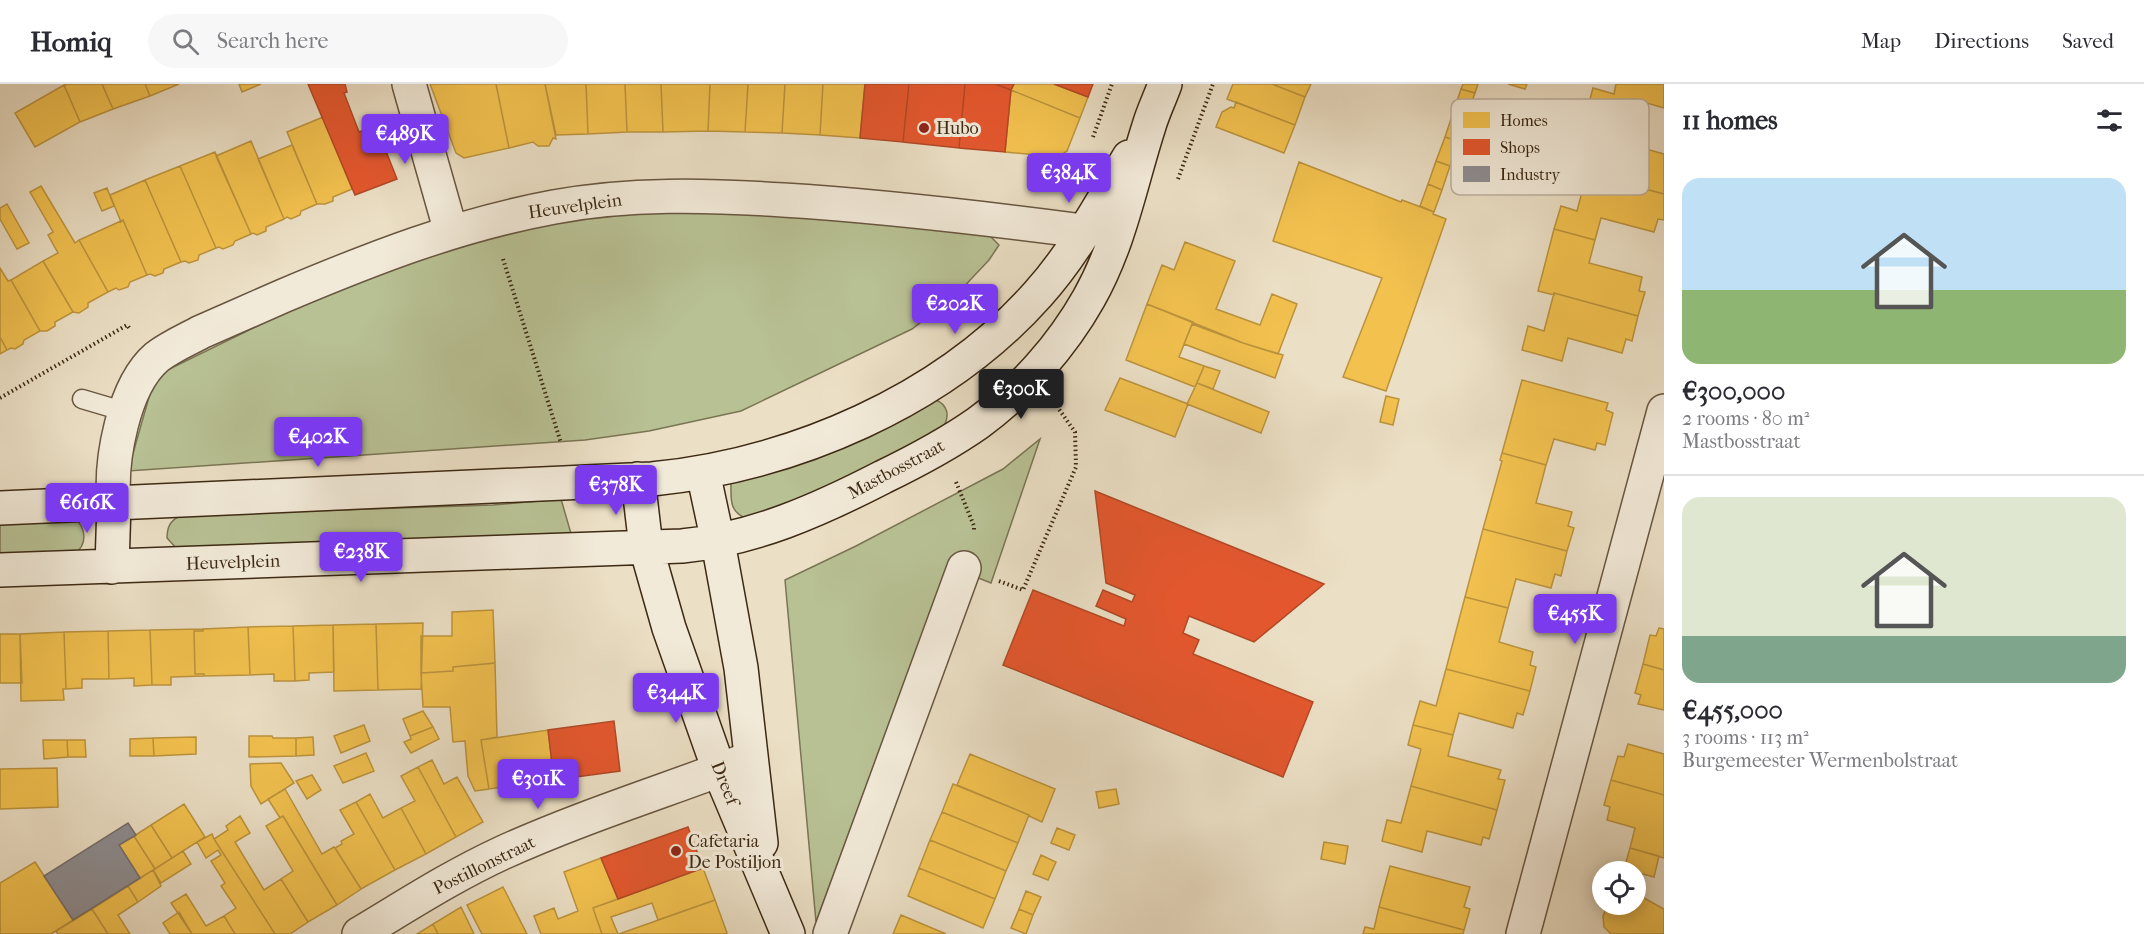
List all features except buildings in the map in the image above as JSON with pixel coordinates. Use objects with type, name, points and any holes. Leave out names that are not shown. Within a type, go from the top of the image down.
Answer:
[{"type":"street","points":[[409,84],[451,232]]},
{"type":"street","name":"Mastbosstraat","points":[[718,542],[781,524],[839,499],[924,456],[979,422],[1032,375],[1053,350],[1089,299],[1118,236],[1149,125],[1165,84]]},
{"type":"street","name":"Mastbosstraat","points":[[703,472],[765,458],[839,432],[876,416],[952,370],[1019,315],[1057,272],[1149,125]]},
{"type":"street","name":"Heuvelplein","points":[[112,567],[114,455],[126,412],[140,380],[154,360],[190,338],[254,309],[411,244],[491,221],[556,207],[622,199],[752,198],[910,210],[1118,236]]},
{"type":"street","points":[[1523,934],[1664,411]]},
{"type":"street","points":[[0,508],[638,479],[703,472]]},
{"type":"street","name":"Dreef","points":[[703,472],[741,668],[765,880]]},
{"type":"street","name":"Dreef","points":[[638,479],[646,547],[669,628],[719,770],[788,934]]},
{"type":"street","name":"Heuvelplein","points":[[0,570],[646,547],[718,542]]},
{"type":"street","points":[[830,934],[964,568]]},
{"type":"street","name":"Postillonstraat","points":[[359,934],[456,875],[504,852],[751,758]]},
{"type":"lane","points":[[82,399],[126,412]]},
{"type":"path","points":[[491,221],[574,482]]},
{"type":"path","points":[[0,398],[127,325],[154,360]]},
{"type":"path","points":[[964,568],[1023,590],[1076,467],[1075,432],[1056,405]]},
{"type":"path","name":"Mastbosstraat","points":[[954,477],[974,526],[973,545],[964,568]]},
{"type":"green space","points":[[653,208],[908,224],[990,236],[999,245],[989,260],[956,295],[912,329],[741,411],[649,431],[585,440],[128,471],[155,376],[378,267],[554,218]]},
{"type":"green space","points":[[936,400],[947,411],[947,419],[943,428],[834,487],[745,518],[736,512],[731,499],[731,483],[773,471]]},
{"type":"green space","points":[[1040,439],[991,583],[948,566],[816,922],[785,580],[856,546],[1003,469]]},
{"type":"green space","points":[[561,499],[572,537],[177,549],[167,538],[170,524],[183,515],[493,505]]},
{"type":"green space","points":[[74,517],[81,526],[84,536],[82,545],[75,554],[0,557],[0,520]]},
{"type":"place","name":"Hubo","points":[[924,128]]},
{"type":"place","name":"Cafetaria De Postiljon","points":[[676,851]]}]
